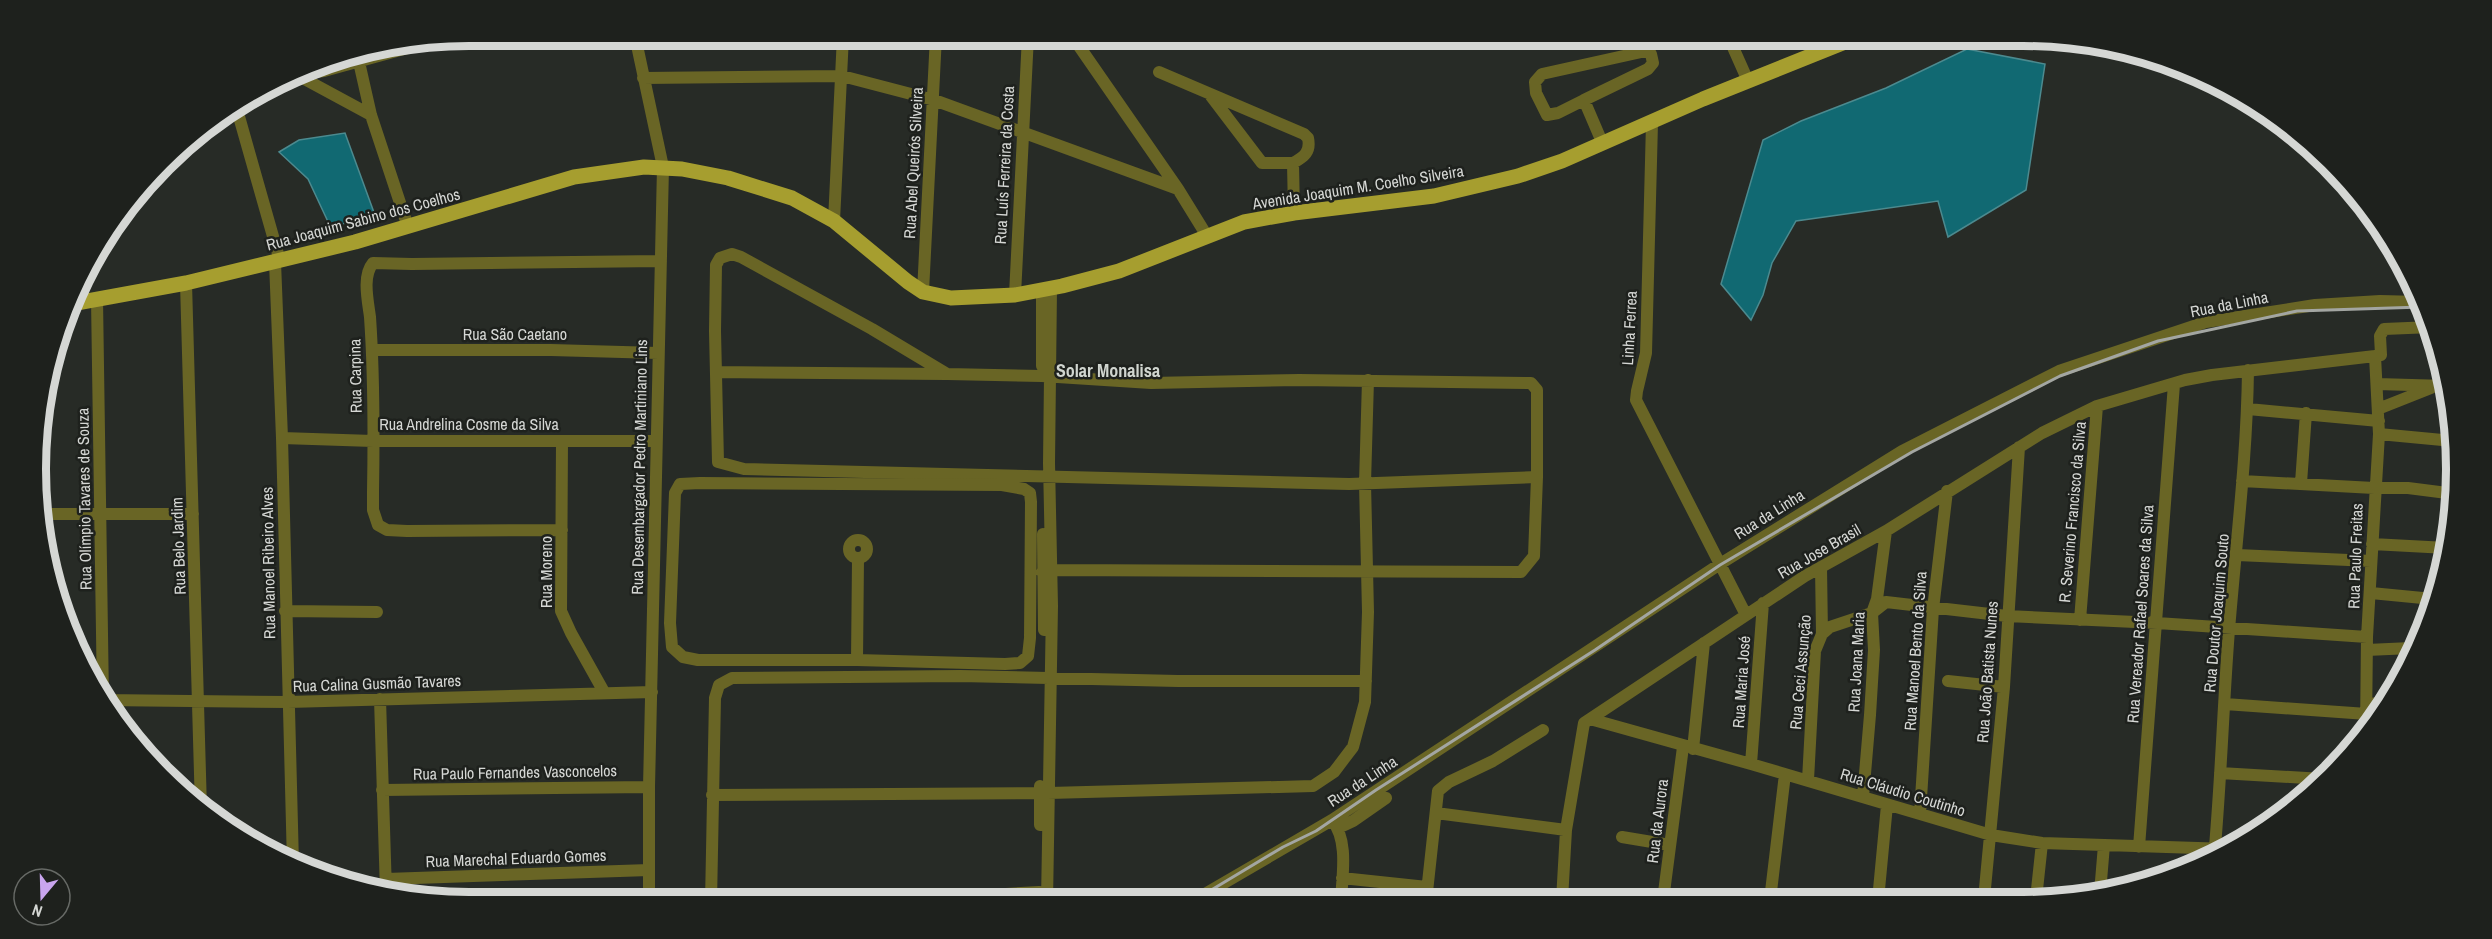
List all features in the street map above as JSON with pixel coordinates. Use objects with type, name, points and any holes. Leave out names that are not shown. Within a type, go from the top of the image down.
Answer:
[{"type":"main road","name":"Avenida Joaquim M. Coelho Silveira","points":[[663,167],[755,185],[792,198],[834,221],[923,292],[951,298],[1015,295],[1119,271],[1244,222],[1294,213],[1434,196],[1518,176],[1562,161],[1602,142],[1835,46]]},
{"type":"main road","name":"Rua Joaquim Sabino dos Coelhos","points":[[82,302],[186,283],[278,261],[408,227],[574,177],[628,168],[663,167]]},
{"type":"street","name":"Rua Desembargador Pedro Martiniano Lins","points":[[637,46],[663,167],[649,892]]},
{"type":"street","points":[[834,221],[843,46]]},
{"type":"street","name":"Rua Abel Queirós Silveira","points":[[923,292],[936,46]]},
{"type":"street","name":"Rua Luís Ferreira da Costa","points":[[1015,295],[1027,46]]},
{"type":"street","points":[[1079,46],[1179,189],[1208,236]]},
{"type":"street","points":[[1732,46],[1748,81]]},
{"type":"street","points":[[1646,51],[1651,54],[1653,63],[1648,69],[1584,100],[1558,113],[1547,115],[1536,93],[1535,82],[1542,74],[1646,51]]},
{"type":"street","points":[[352,63],[371,58]]},
{"type":"street","points":[[359,62],[371,115],[408,227]]},
{"type":"street","points":[[1159,72],[1304,134],[1309,144],[1304,158],[1293,163],[1262,163],[1210,95]]},
{"type":"street","points":[[643,78],[842,76],[934,99],[1179,189]]},
{"type":"street","points":[[305,80],[371,115]]},
{"type":"street","points":[[1584,100],[1602,142]]},
{"type":"street","points":[[238,115],[278,261]]},
{"type":"street","name":"Linha Ferrea","points":[[1652,123],[1646,353],[1642,376],[1636,391],[1636,400],[1746,615]]},
{"type":"street","points":[[1293,163],[1294,213]]},
{"type":"street","points":[[947,374],[872,329],[732,254],[720,258],[716,265],[718,462],[744,469],[1232,482],[1365,483],[1537,477]]},
{"type":"street","name":"Rua Manoel Ribeiro Alves","points":[[278,261],[293,854]]},
{"type":"street","name":"Rua Carpina","points":[[562,530],[407,531],[387,530],[380,527],[374,510],[372,350],[367,284],[369,270],[376,262],[412,264],[661,261]]},
{"type":"street","name":"Rua Belo Jardim","points":[[186,283],[201,796]]},
{"type":"street","points":[[1043,892],[1047,571],[1046,289]]},
{"type":"street","name":"Rua Olímpio Tavares de Souza","points":[[97,299],[103,681]]},
{"type":"street","name":"Rua da Linha","points":[[1210,892],[1335,824],[1720,564],[1902,452],[2060,371],[2206,322],[2315,305],[2410,302]]},
{"type":"street","points":[[2375,356],[2381,355],[2380,336],[2384,329],[2420,327]]},
{"type":"street","name":"Rua São Caetano","points":[[372,350],[551,350],[658,353]]},
{"type":"street","name":"Rua Jose Brasil","points":[[1590,719],[1763,603],[1821,567],[1886,531],[2042,433],[2097,406],[2174,384],[2248,370],[2375,356]]},
{"type":"street","name":"Rua Paulo Freitas","points":[[2367,715],[2367,644],[2374,489],[2379,435],[2375,356]]},
{"type":"street","name":"Rua Doutor Joaquim Souto","points":[[2214,847],[2229,629],[2237,555],[2248,370]]},
{"type":"street","points":[[716,372],[947,374],[1151,383],[1368,380],[1531,383],[1537,390],[1534,556],[1521,572],[1047,571]]},
{"type":"street","points":[[712,795],[1044,792],[1314,786],[1334,772],[1353,747],[1365,702],[1367,573],[1365,483],[1368,380]]},
{"type":"street","name":"Rua Vereador Rafael Soares da Silva","points":[[2139,847],[2174,384]]},
{"type":"street","points":[[2377,384],[2437,386]]},
{"type":"street","points":[[2247,409],[2379,415],[2437,387]]},
{"type":"street","name":"R. Severino Francisco da Silva","points":[[2080,620],[2097,406]]},
{"type":"street","points":[[2301,483],[2306,413]]},
{"type":"street","points":[[2379,435],[2445,440]]},
{"type":"street","name":"Rua Andrelina Cosme da Silva","points":[[282,438],[373,441],[656,441]]},
{"type":"street","name":"Rua Moreno","points":[[562,441],[562,615],[604,692]]},
{"type":"street","name":"Rua João Batista Nunes","points":[[1985,892],[2004,687],[2019,447]]},
{"type":"street","points":[[2242,481],[2374,489],[2408,488],[2445,493]]},
{"type":"street","points":[[680,484],[990,485],[1017,487],[1029,491],[1032,502],[1030,638],[1029,654],[1024,660],[1020,663],[1005,664],[857,660],[698,660],[680,655],[673,649],[671,641],[671,551],[675,493],[680,484]]},
{"type":"street","name":"Rua Manoel Bento da Silva","points":[[1920,814],[1933,609],[1947,491]]},
{"type":"street","points":[[49,514],[194,514]]},
{"type":"street","name":"Rua Joana Maria","points":[[1863,796],[1871,704],[1872,613],[1877,598],[1886,531]]},
{"type":"street","points":[[2372,544],[2438,548]]},
{"type":"street","points":[[654,553],[671,551]]},
{"type":"street","points":[[2237,555],[2371,561]]},
{"type":"street","points":[[857,660],[858,559]]},
{"type":"street","name":"Rua Ceci Assunção","points":[[1808,780],[1815,651],[1822,634],[1821,567]]},
{"type":"street","points":[[2371,593],[2425,598]]},
{"type":"street","points":[[1822,634],[1830,627],[1872,613],[1886,602],[2007,616],[2157,623],[2406,648]]},
{"type":"street","name":"Rua Maria José","points":[[1751,764],[1763,603]]},
{"type":"street","points":[[285,611],[377,612]]},
{"type":"street","name":"Rua da Aurora","points":[[1664,892],[1704,643]]},
{"type":"street","points":[[711,892],[715,698],[719,685],[732,678],[960,676],[1178,681],[1366,681]]},
{"type":"street","points":[[1948,681],[2004,687]]},
{"type":"street","name":"Rua Calina Gusmão Tavares","points":[[115,700],[288,702],[652,692]]},
{"type":"street","points":[[380,699],[386,884]]},
{"type":"street","points":[[2225,704],[2367,710],[2372,708]]},
{"type":"street","points":[[1562,892],[1566,830],[1582,726],[1590,719]]},
{"type":"street","name":"Rua Cláudio Coutinho","points":[[1590,719],[1808,780],[1991,835],[2042,843],[2203,852]]},
{"type":"street","points":[[1427,892],[1437,797],[1442,786],[1493,761],[1543,730]]},
{"type":"street","points":[[2220,773],[2312,778]]},
{"type":"street","points":[[1771,892],[1785,774]]},
{"type":"street","name":"Rua Paulo Fernandes Vasconcelos","points":[[382,790],[649,787]]},
{"type":"street","points":[[1341,892],[1342,849],[1335,824],[1362,816],[1386,798]]},
{"type":"street","points":[[1879,892],[1887,805]]},
{"type":"street","points":[[1436,813],[1566,830]]},
{"type":"street","points":[[1622,837],[1670,845]]},
{"type":"street","points":[[2037,892],[2042,843]]},
{"type":"street","points":[[2101,885],[2104,845]]},
{"type":"street","name":"Rua Marechal Eduardo Gomes","points":[[386,879],[648,870]]},
{"type":"street","points":[[1342,878],[1427,887]]},
{"type":"water","points":[[1967,49],[2045,64],[2026,190],[1948,237],[1938,201],[1796,221],[1772,263],[1763,295],[1751,320],[1721,284],[1763,140],[1801,121],[1886,88]]},
{"type":"water","points":[[345,133],[376,218],[330,226],[308,179],[279,152],[299,140]]},
{"type":"railway","points":[[1208,892],[1283,847],[1316,831],[1595,650],[1720,565],[1912,452],[2060,376],[2158,341],[2297,311],[2413,307]]},
{"type":"district","name":"Solar Monalisa","points":[[1108,371]]}]
